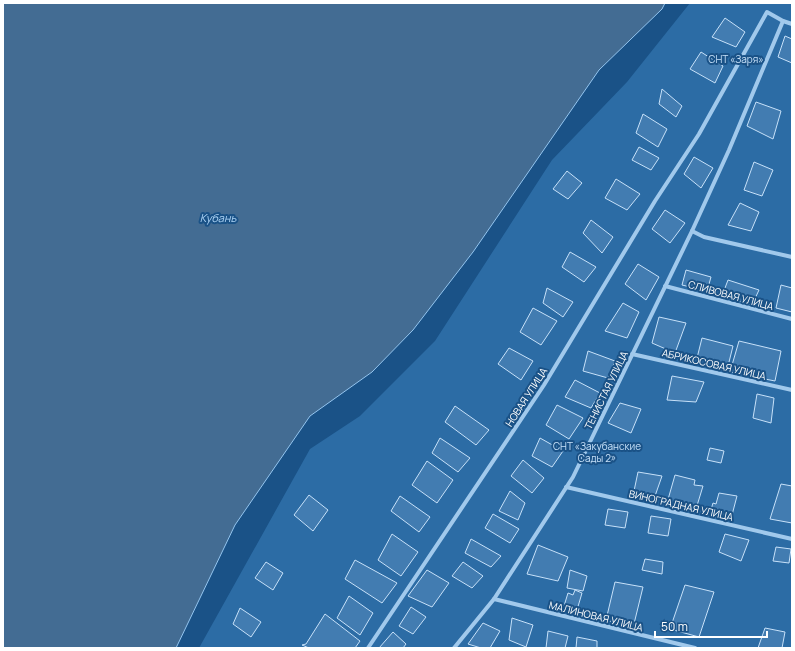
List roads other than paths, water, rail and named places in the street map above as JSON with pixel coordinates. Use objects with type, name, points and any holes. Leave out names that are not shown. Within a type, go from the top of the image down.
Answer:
[{"type":"street","name":"НОВАЯ УЛИЦА","points":[[368,648],[544,385],[655,201],[698,134],[767,12],[783,21]]},
{"type":"street","points":[[783,21],[792,24]]},
{"type":"street","name":"ТЕНИСТАЯ УЛИЦА","points":[[454,648],[494,599],[572,477],[692,231],[729,150],[783,21]]},
{"type":"street","points":[[692,231],[704,237],[792,257]]},
{"type":"street","name":"СЛИВОВАЯ УЛИЦА","points":[[665,286],[792,319]]},
{"type":"street","name":"АБРИКОСОВАЯ УЛИЦА","points":[[632,354],[792,390]]},
{"type":"street","name":"ВИНОГРАДНАЯ УЛИЦА","points":[[566,487],[792,538]]},
{"type":"street","name":"МАЛИНОВАЯ УЛИЦА","points":[[494,599],[695,648]]},
{"type":"water","name":"Кубань","points":[[3,3],[665,3],[662,9],[599,70],[473,252],[413,330],[372,372],[310,416],[235,525],[176,648],[3,648]]},
{"type":"park label","name":"СНТ «Заря»","points":[[736,59]]},
{"type":"park label","name":"СНТ «Закубанские Сады 2»","points":[[597,452]]}]
